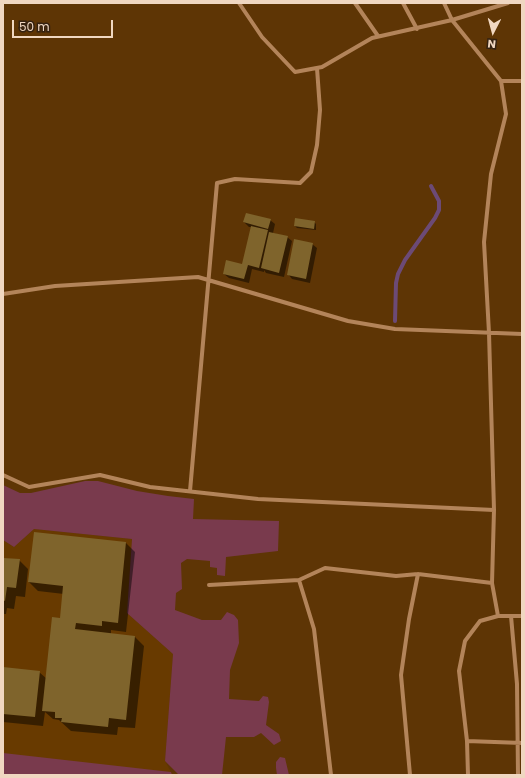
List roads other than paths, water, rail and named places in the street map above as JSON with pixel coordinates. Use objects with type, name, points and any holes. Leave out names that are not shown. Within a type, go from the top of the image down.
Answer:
[{"type":"street","points":[[239,3],[262,37],[295,72],[322,68],[372,38],[378,36],[452,20],[505,3]]},
{"type":"street","points":[[355,3],[378,36]]},
{"type":"street","points":[[403,3],[417,28]]},
{"type":"street","points":[[444,3],[452,20],[500,81],[506,114],[491,174],[484,242],[489,333],[494,510],[492,583],[498,616]]},
{"type":"street","points":[[190,491],[217,183],[235,179],[300,183],[311,172],[317,145],[320,110],[317,68]]},
{"type":"street","points":[[500,81],[522,81]]},
{"type":"street","points":[[3,294],[55,286],[198,276],[348,321],[395,329],[522,334]]},
{"type":"street","points":[[3,475],[29,487],[100,475],[150,487],[258,499],[494,510]]},
{"type":"street","points":[[209,585],[299,580],[325,568],[396,576],[418,574],[492,583]]},
{"type":"street","points":[[410,775],[400,675],[418,574]]},
{"type":"street","points":[[299,580],[314,629],[331,775]]},
{"type":"street","points":[[468,775],[467,741],[459,671],[465,641],[480,621],[498,616],[522,616]]},
{"type":"street","points":[[511,616],[520,743],[518,775]]},
{"type":"street","points":[[467,741],[520,743]]},
{"type":"waterway","points":[[395,321],[396,283],[398,274],[405,260],[439,210],[439,201],[431,186]]}]
